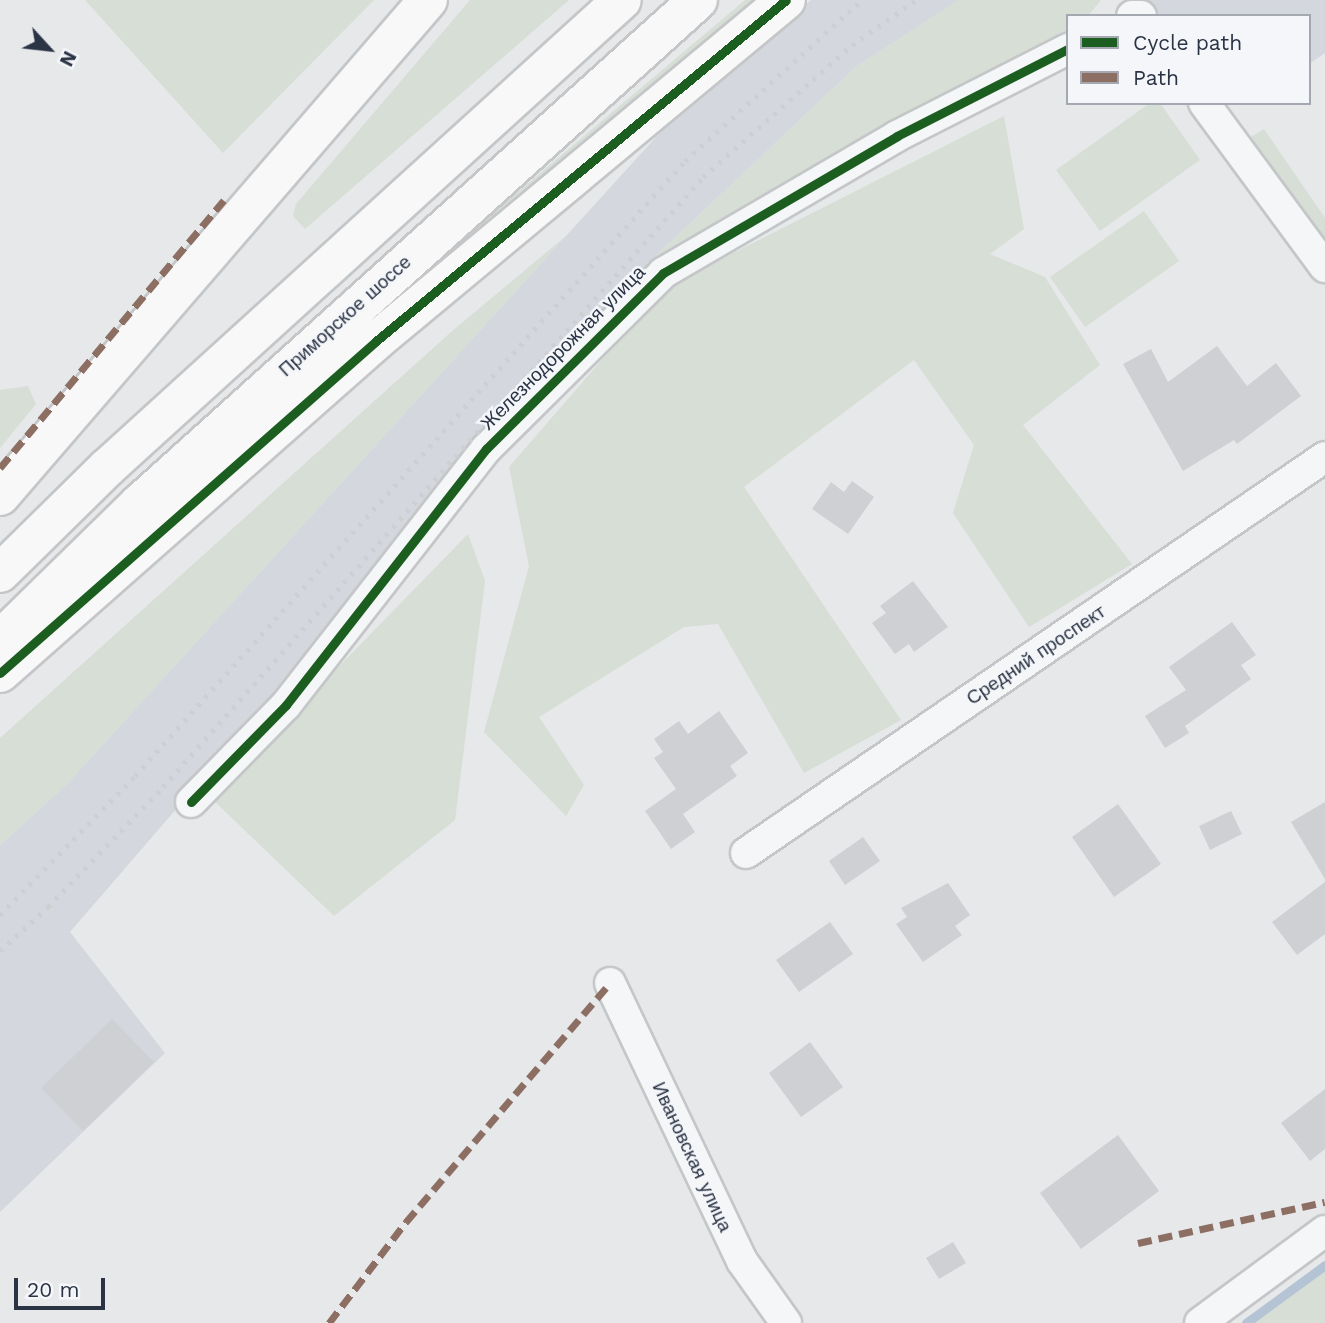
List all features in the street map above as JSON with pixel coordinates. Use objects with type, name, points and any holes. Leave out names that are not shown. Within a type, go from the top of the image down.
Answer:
[{"type":"main road","points":[[0,496],[428,0]]},
{"type":"main road","points":[[0,573],[108,467],[622,0]]},
{"type":"main road","name":"Приморское шоссе","points":[[0,640],[140,503],[698,0]]},
{"type":"main road","points":[[0,673],[376,341],[786,0]]},
{"type":"street","name":"Железнодорожная улица","points":[[191,802],[286,705],[485,449],[663,273],[897,136],[1066,50]]},
{"type":"street","points":[[1205,105],[1325,267]]},
{"type":"street","name":"Средний проспект","points":[[746,853],[1325,457]]},
{"type":"street","name":"Ивановская улица","points":[[610,983],[742,1261],[786,1323]]},
{"type":"street","points":[[1200,1323],[1325,1231]]},
{"type":"shaded area","points":[[85,0],[374,0],[223,153]]},
{"type":"shaded area","points":[[470,0],[569,0],[305,229],[293,216],[296,204]]},
{"type":"shaded area","points":[[745,0],[761,0],[396,295]]},
{"type":"shaded area","points":[[811,0],[959,0],[857,66],[648,263],[70,932],[165,1053],[0,1212],[0,845],[67,784],[688,102]]},
{"type":"shaded area","points":[[959,0],[1101,0],[1090,14],[1066,14],[1066,41],[880,130],[648,263],[857,66]]},
{"type":"shaded area","points":[[1141,0],[1325,0],[1325,53],[1311,63],[1311,14],[1152,14]]},
{"type":"shaded area","points":[[1147,105],[1161,105],[1200,160],[1100,231],[1056,170]]},
{"type":"shaded area","points":[[1004,116],[1024,229],[990,254],[1045,277],[1100,365],[1023,425],[1132,564],[1029,627],[953,513],[974,445],[914,360],[744,487],[901,720],[804,773],[718,624],[684,627],[539,717],[584,785],[566,816],[484,732],[529,566],[509,467],[664,288]]},
{"type":"shaded area","points":[[1264,129],[1325,218],[1325,243],[1251,137]]},
{"type":"shaded area","points":[[1144,211],[1179,261],[1085,327],[1050,277]]},
{"type":"shaded area","points":[[566,236],[67,784],[0,845],[0,738],[451,332]]},
{"type":"shaded area","points":[[28,386],[36,404],[0,448],[0,390]]},
{"type":"shaded area","points":[[468,534],[485,581],[455,820],[334,916],[211,798]]},
{"type":"shaded area","points":[[1325,1265],[1325,1323],[1246,1323]]},
{"type":"building","points":[[1217,346],[1247,386],[1276,363],[1301,396],[1237,444],[1234,440],[1183,471],[1123,364],[1151,349],[1168,382]]},
{"type":"building","points":[[852,481],[874,497],[848,534],[812,509],[831,482],[844,492]]},
{"type":"building","points":[[913,581],[948,627],[914,652],[909,644],[895,654],[872,623],[886,613],[880,606]]},
{"type":"building","points":[[1232,622],[1256,655],[1241,665],[1251,679],[1185,726],[1189,733],[1165,748],[1145,716],[1186,690],[1169,667]]},
{"type":"building","points":[[719,711],[748,753],[730,766],[737,776],[683,814],[695,832],[671,849],[645,811],[676,789],[654,758],[663,752],[654,739],[679,721],[688,734]]},
{"type":"building","points":[[1325,802],[1325,879],[1291,822]]},
{"type":"building","points":[[1118,804],[1161,864],[1114,897],[1072,837]]},
{"type":"building","points":[[1231,811],[1242,834],[1210,850],[1199,826]]},
{"type":"building","points":[[863,837],[880,861],[845,885],[829,861]]},
{"type":"building","points":[[1325,882],[1325,934],[1297,955],[1272,922]]},
{"type":"building","points":[[948,883],[970,915],[955,926],[962,935],[923,962],[896,924],[907,917],[901,908]]},
{"type":"building","points":[[830,922],[853,954],[799,992],[776,960]]},
{"type":"building","points":[[112,1019],[154,1062],[83,1131],[41,1088]]},
{"type":"building","points":[[810,1042],[843,1087],[801,1117],[769,1073]]},
{"type":"building","points":[[1325,1089],[1325,1149],[1310,1161],[1281,1123]]},
{"type":"building","points":[[1118,1135],[1159,1191],[1081,1249],[1040,1193]]},
{"type":"building","points":[[953,1242],[966,1263],[939,1279],[926,1258]]},
{"type":"waterway","points":[[1246,1323],[1325,1265]]},
{"type":"railway","points":[[0,915],[135,776],[685,161],[862,0]]},
{"type":"railway","points":[[0,951],[48,907],[163,787],[703,177],[852,45],[916,0]]},
{"type":"marked path","points":[[0,468],[224,200]]},
{"type":"marked path","points":[[329,1323],[406,1222],[610,983]]},
{"type":"marked path","points":[[1138,1243],[1325,1202]]},
{"type":"cycle path","points":[[0,673],[376,341],[786,0]]},
{"type":"cycle path","points":[[191,802],[286,705],[486,449],[663,273],[897,136],[1066,50]]}]
